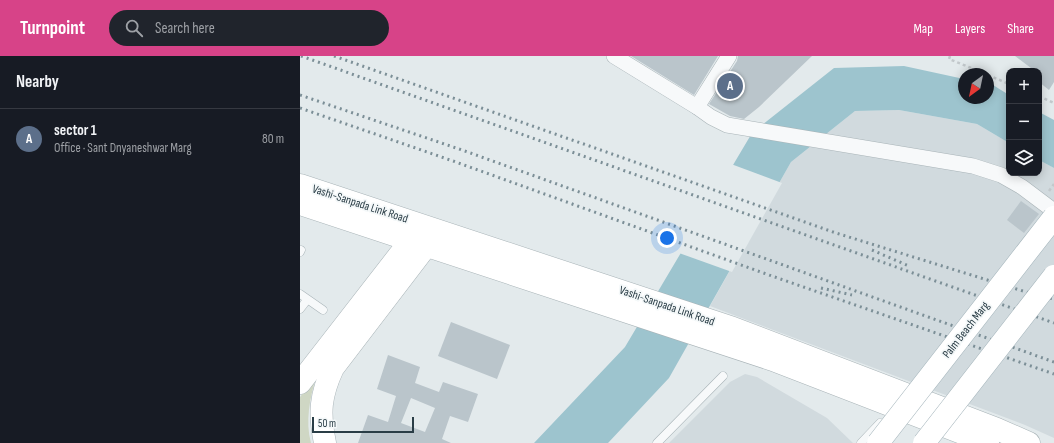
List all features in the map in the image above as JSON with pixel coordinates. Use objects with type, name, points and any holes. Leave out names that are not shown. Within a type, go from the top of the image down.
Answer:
[{"type":"main road","name":"Vashi-Sanpada Link Road","points":[[300,185],[422,234],[731,337],[891,406],[988,443]]},
{"type":"main road","name":"Vashi-Sanpada Link Road","points":[[300,204],[422,234]]},
{"type":"main road","name":"Palm Beach Marg","points":[[878,443],[1054,217]]},
{"type":"main road","points":[[300,383],[422,234]]},
{"type":"main road","points":[[325,443],[321,422],[325,384],[333,368],[422,234]]},
{"type":"main road","points":[[924,443],[1054,276]]},
{"type":"main road","name":"Vashi-Sanpada Link Road","points":[[891,406],[997,429],[1029,443]]},
{"type":"street","points":[[614,56],[698,107],[711,118],[727,125],[973,166],[1001,175],[1022,187],[1054,210]]},
{"type":"street","points":[[698,107],[729,56]]},
{"type":"lane","points":[[300,294],[323,310]]},
{"type":"lane","points":[[300,309],[307,300]]},
{"type":"lane","points":[[657,443],[723,376]]},
{"type":"lane","points":[[861,443],[891,406]]},
{"type":"path","points":[[950,56],[949,58],[973,68]]},
{"type":"path","points":[[994,77],[1006,83]]},
{"type":"path","points":[[1042,97],[1054,103]]},
{"type":"shaded area","points":[[899,110],[977,124],[1006,141],[1006,176],[1042,176],[1042,162],[1054,168],[1054,438],[1025,425],[710,306],[791,162],[855,111]]},
{"type":"shaded area","points":[[745,374],[757,377],[827,418],[853,443],[669,443],[730,382]]},
{"type":"green space","points":[[316,377],[310,401],[308,418],[311,443],[300,443],[300,397]]},
{"type":"water","points":[[904,66],[958,78],[958,104],[994,104],[994,86],[1006,93],[1006,141],[977,124],[899,110],[855,111],[791,162],[669,378],[608,443],[534,443],[625,347],[752,133],[834,68]]},
{"type":"water","points":[[1042,114],[1054,120],[1054,168],[1042,162]]},
{"type":"pier","points":[[731,164],[782,183],[732,272],[679,253]]},
{"type":"building","points":[[631,56],[718,56],[694,95]]},
{"type":"building","points":[[738,56],[812,56],[759,107],[744,119],[730,116],[709,104],[737,61]]},
{"type":"building","points":[[1015,56],[1054,56],[1054,82],[1049,90],[1042,84],[1042,68],[1031,68]]},
{"type":"building","points":[[1021,201],[1039,214],[1024,233],[1007,220]]},
{"type":"building","points":[[451,322],[510,345],[497,379],[438,356]]},
{"type":"building","points":[[388,355],[420,367],[415,383],[439,392],[443,382],[478,394],[468,422],[450,416],[442,439],[451,443],[358,443],[368,415],[388,422],[396,396],[377,389]],"holes":[[[411,398],[435,408],[425,432],[401,423]]]},
{"type":"railway","points":[[301,56],[1054,323]]},
{"type":"railway","points":[[334,56],[836,233],[1039,296],[1054,299]]},
{"type":"railway","points":[[300,95],[462,150],[1054,362]]},
{"type":"railway","points":[[300,108],[453,161],[769,275],[1054,374]]},
{"type":"railway","points":[[872,250],[909,266]]},
{"type":"railway","points":[[821,288],[852,295]]},
{"type":"place","name":"sector 1","points":[[730,86]]}]
